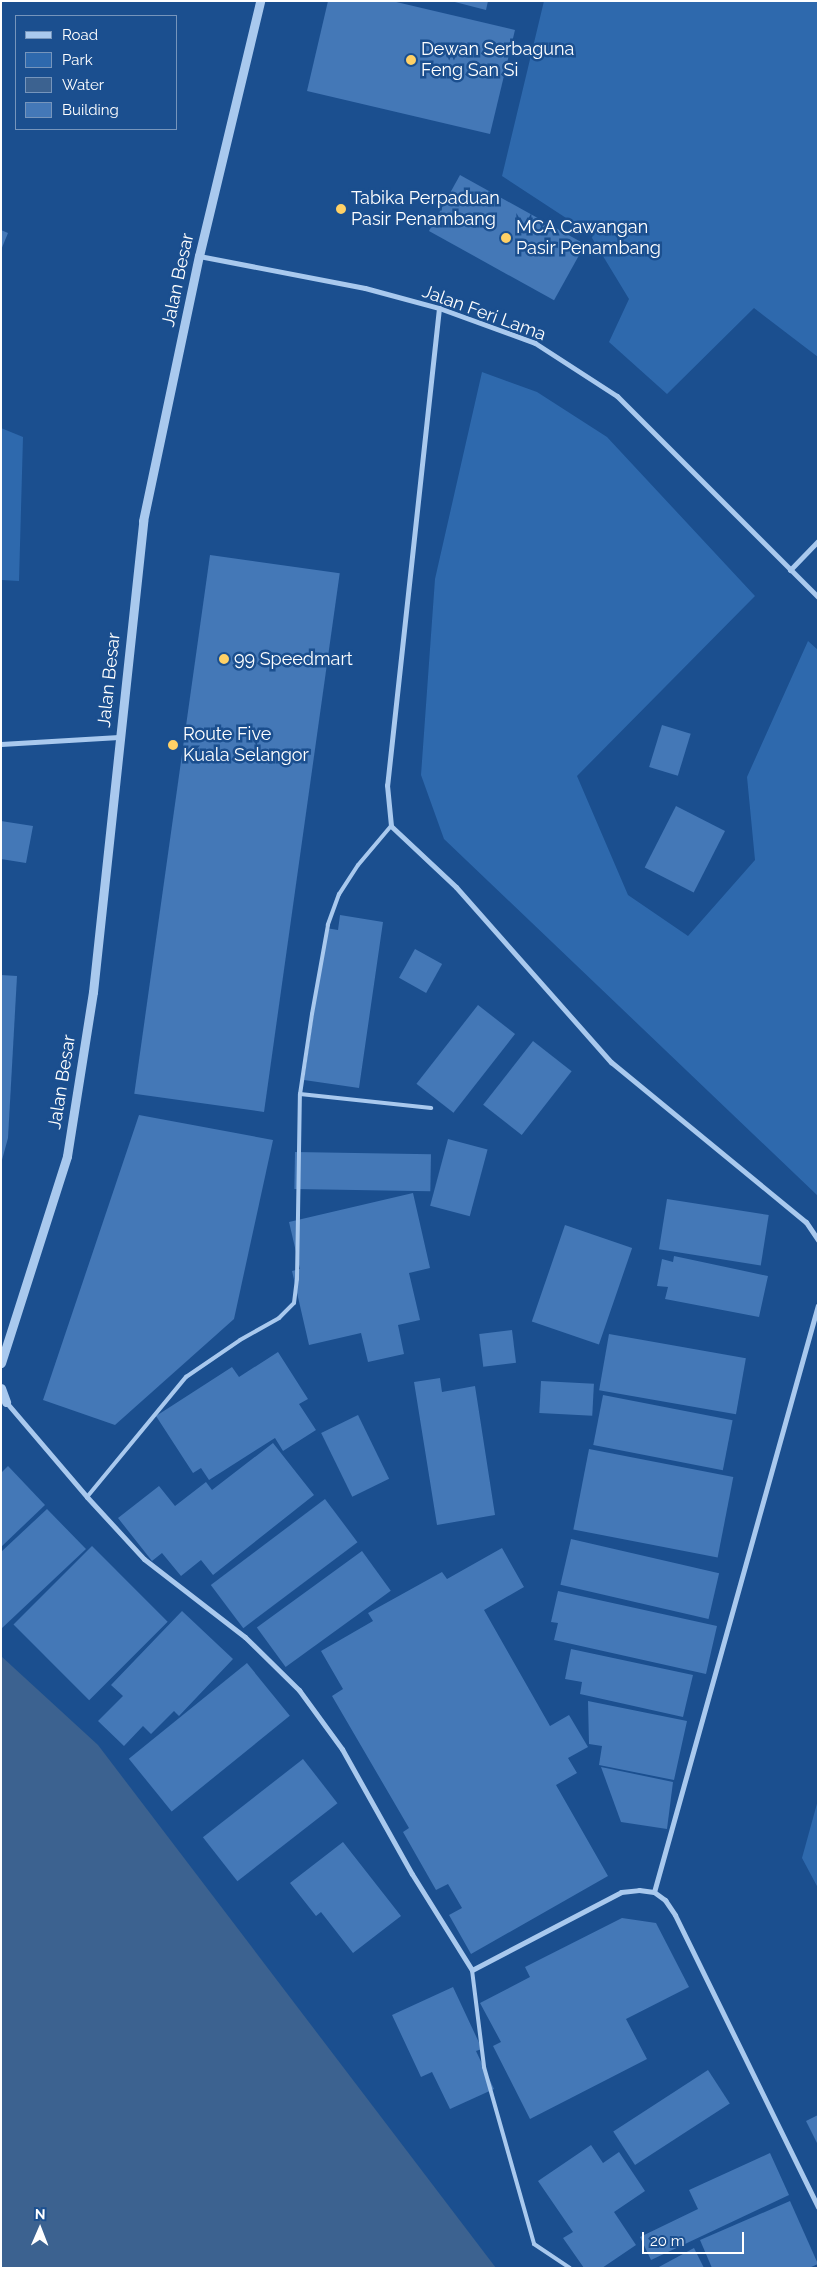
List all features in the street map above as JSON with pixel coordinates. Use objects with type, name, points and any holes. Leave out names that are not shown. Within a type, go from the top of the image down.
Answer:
[{"type":"street","name":"Jalan Besar","points":[[1,1363],[67,1156],[92,992],[143,521],[199,256],[260,1]]},
{"type":"street","name":"Jalan Feri Lama","points":[[199,256],[312,276],[439,308],[535,343],[617,396],[818,597]]},
{"type":"street","points":[[439,308],[387,786],[392,826],[456,887],[611,1062],[806,1222],[818,1240]]},
{"type":"street","points":[[790,570],[818,541]]},
{"type":"street","points":[[1,744],[119,737]]},
{"type":"street","points":[[654,1892],[818,1305]]},
{"type":"street","points":[[1,1388],[6,1402],[86,1497],[144,1559],[245,1637],[299,1690],[342,1749],[412,1874],[472,1970],[621,1892],[639,1890],[654,1892],[665,1900],[675,1915],[818,2207]]},
{"type":"lane","points":[[86,1497],[186,1377],[240,1340],[279,1318],[294,1302],[297,1279],[300,1094],[328,926],[339,894],[358,865],[392,826]]},
{"type":"lane","points":[[300,1094],[431,1108]]},
{"type":"lane","points":[[472,1970],[484,2067],[534,2244],[570,2268]]},
{"type":"green space","points":[[544,1],[818,1],[818,357],[754,308],[667,394],[609,342],[629,299],[589,233],[502,176]]},
{"type":"green space","points":[[482,372],[537,392],[607,437],[755,596],[577,776],[628,895],[688,936],[755,860],[747,777],[808,641],[818,650],[818,1196],[444,839],[421,775],[435,579]]},
{"type":"green space","points":[[1,428],[23,437],[19,581],[1,580]]},
{"type":"green space","points":[[818,1800],[818,1888],[802,1858]]},
{"type":"water","points":[[1,1656],[98,1745],[496,2268],[1,2268]]},
{"type":"building","name":"Dewan Serbaguna Feng San Si","points":[[328,1],[392,1],[515,30],[490,134],[307,91]]},
{"type":"building","points":[[451,1],[488,1],[486,10]]},
{"type":"building","name":"MCA Cawangan Pasir Penambang","points":[[460,175],[585,244],[554,300],[429,231]]},
{"type":"building","points":[[1,230],[8,233],[1,250]]},
{"type":"building","points":[[210,555],[340,573],[264,1112],[134,1094]]},
{"type":"building","points":[[662,725],[691,734],[678,776],[649,767]]},
{"type":"building","points":[[676,806],[725,831],[694,892],[645,867]]},
{"type":"building","points":[[1,821],[33,826],[26,863],[1,859]]},
{"type":"building","points":[[340,915],[383,922],[359,1088],[304,1080],[326,928],[338,930]]},
{"type":"building","points":[[415,949],[442,964],[426,993],[399,978]]},
{"type":"building","points":[[1,975],[17,976],[8,1138],[2,1160]]},
{"type":"building","points":[[478,1005],[515,1034],[453,1113],[416,1084]]},
{"type":"building","points":[[533,1041],[572,1071],[522,1135],[483,1105]]},
{"type":"building","points":[[139,1115],[273,1140],[234,1319],[115,1425],[43,1400]]},
{"type":"building","points":[[448,1139],[488,1150],[470,1216],[430,1206]]},
{"type":"building","points":[[295,1152],[431,1154],[430,1191],[294,1189]]},
{"type":"building","points":[[413,1193],[430,1268],[409,1273],[420,1320],[398,1325],[404,1354],[368,1362],[361,1333],[309,1345],[292,1271],[300,1269],[289,1222]]},
{"type":"building","points":[[667,1199],[769,1215],[761,1265],[659,1249]]},
{"type":"building","points":[[565,1225],[632,1248],[599,1345],[532,1321]]},
{"type":"building","points":[[674,1256],[768,1276],[759,1317],[665,1299],[668,1287],[657,1286],[662,1259],[673,1262]]},
{"type":"building","points":[[512,1330],[516,1363],[483,1367],[479,1334]]},
{"type":"building","points":[[609,1334],[746,1358],[736,1414],[599,1390]]},
{"type":"building","points":[[278,1352],[308,1399],[299,1404],[316,1430],[283,1451],[275,1438],[209,1480],[201,1468],[193,1473],[156,1416],[232,1367],[239,1377]]},
{"type":"building","points":[[440,1378],[442,1392],[475,1386],[495,1515],[437,1525],[414,1382]]},
{"type":"building","points":[[541,1381],[594,1384],[592,1416],[539,1413]]},
{"type":"building","points":[[603,1395],[733,1420],[723,1470],[593,1445]]},
{"type":"building","points":[[358,1415],[389,1479],[352,1497],[321,1433]]},
{"type":"building","points":[[273,1443],[314,1495],[213,1575],[201,1560],[181,1576],[162,1553],[152,1561],[118,1518],[159,1486],[175,1506],[206,1482],[212,1490]]},
{"type":"building","points":[[589,1449],[733,1477],[718,1558],[573,1529]]},
{"type":"building","points":[[8,1466],[45,1505],[1,1547],[1,1473]]},
{"type":"building","points":[[325,1499],[357,1542],[243,1628],[211,1585]]},
{"type":"building","points":[[47,1509],[86,1549],[1,1629],[1,1552]]},
{"type":"building","points":[[571,1539],[719,1573],[709,1619],[560,1585]]},
{"type":"building","points":[[92,1546],[168,1622],[89,1700],[14,1624]]},
{"type":"building","points":[[502,1548],[524,1587],[484,1610],[550,1726],[569,1715],[588,1747],[568,1758],[577,1773],[556,1785],[608,1876],[471,1954],[449,1915],[462,1908],[448,1884],[436,1890],[403,1832],[409,1828],[332,1696],[343,1689],[321,1651],[373,1621],[368,1613],[442,1572],[447,1579]]},
{"type":"building","points":[[362,1551],[391,1591],[286,1667],[257,1627]]},
{"type":"building","points":[[558,1591],[717,1626],[706,1674],[554,1640],[558,1623],[551,1622]]},
{"type":"building","points":[[182,1611],[233,1659],[179,1716],[174,1711],[151,1734],[143,1726],[124,1746],[98,1721],[123,1696],[111,1685]]},
{"type":"building","points":[[571,1649],[693,1675],[683,1717],[580,1694],[582,1682],[565,1679]]},
{"type":"building","points":[[247,1663],[290,1716],[172,1812],[129,1759]]},
{"type":"building","points":[[588,1701],[687,1721],[674,1780],[599,1765],[602,1746],[589,1744]]},
{"type":"building","points":[[303,1759],[337,1803],[237,1881],[203,1837]]},
{"type":"building","points":[[601,1767],[673,1782],[667,1829],[621,1822]]},
{"type":"building","points":[[343,1842],[401,1916],[353,1953],[321,1912],[316,1916],[290,1883]]},
{"type":"building","points":[[622,1918],[656,1923],[689,1987],[626,2019],[647,2059],[530,2119],[493,2046],[501,2042],[480,2003],[530,1977],[525,1967]]},
{"type":"building","points":[[453,1987],[482,2049],[476,2051],[494,2089],[450,2109],[432,2072],[421,2077],[392,2015]]},
{"type":"building","points":[[708,2070],[730,2104],[635,2165],[613,2132]]},
{"type":"building","points":[[818,2115],[818,2145],[806,2121]]},
{"type":"building","points":[[591,2145],[603,2163],[619,2152],[645,2191],[614,2212],[636,2245],[602,2268],[584,2268],[563,2238],[573,2232],[538,2181]]},
{"type":"building","points":[[770,2153],[789,2195],[651,2260],[640,2237],[698,2209],[689,2190]]},
{"type":"building","points":[[790,2201],[818,2264],[809,2268],[712,2268],[700,2240]]},
{"type":"building","points":[[694,2248],[704,2268],[657,2268]]},
{"type":"place","name":"Dewan Serbaguna Feng San Si","points":[[411,60]]},
{"type":"place","name":"Tabika Perpaduan Pasir Penambang","points":[[341,209]]},
{"type":"place","name":"MCA Cawangan Pasir Penambang","points":[[506,238]]},
{"type":"place","name":"99 Speedmart","points":[[224,659]]},
{"type":"place","name":"Route Five Kuala Selangor","points":[[173,745]]}]
